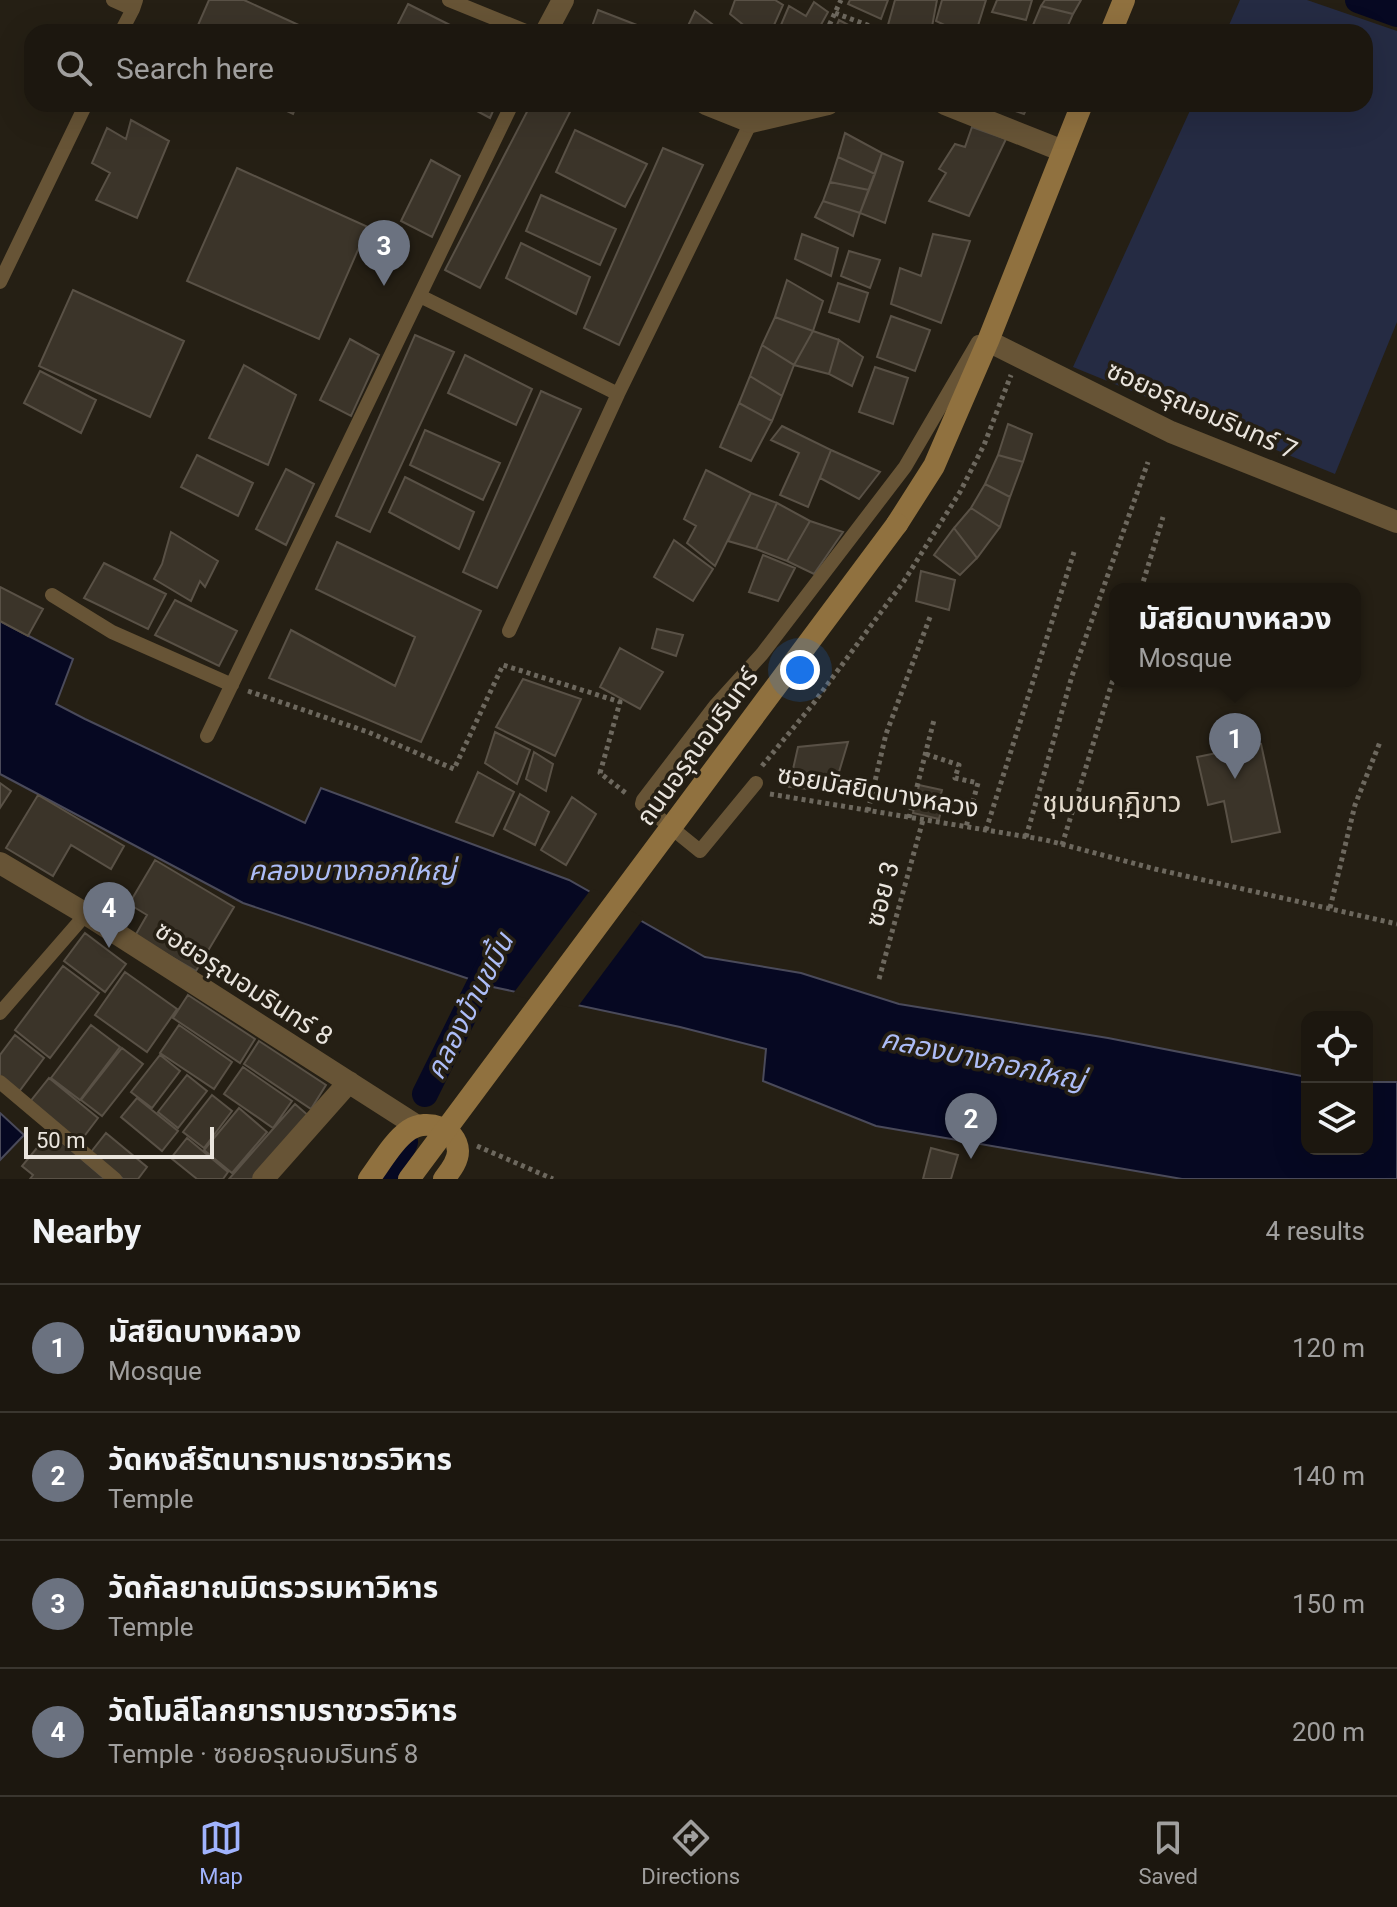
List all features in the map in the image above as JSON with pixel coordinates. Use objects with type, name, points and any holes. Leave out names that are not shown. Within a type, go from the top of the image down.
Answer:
[{"type":"main road","points":[[1114,24],[1124,0]]},
{"type":"main road","name":"ถนนอรุณอมรินทร์","points":[[409,1179],[897,524],[934,466],[988,341],[1079,112]]},
{"type":"main road","points":[[369,1179],[407,1131],[428,1125],[445,1128],[455,1139],[458,1152],[454,1166],[444,1179]]},
{"type":"street","points":[[550,24],[563,0]]},
{"type":"street","points":[[726,112],[751,122],[794,112]]},
{"type":"street","points":[[965,112],[1063,151]]},
{"type":"street","name":"ซอยอรุณอมรินทร์ 7","points":[[988,341],[1171,432],[1397,522]]},
{"type":"street","name":"ซอยอรุณอมรินทร์ 8","points":[[0,863],[86,914],[417,1126]]},
{"type":"street","points":[[263,1179],[349,1082]]},
{"type":"lane","points":[[113,0],[134,5],[125,24]]},
{"type":"lane","points":[[449,0],[508,24]]},
{"type":"lane","points":[[0,282],[82,112]]},
{"type":"lane","points":[[207,736],[508,112]]},
{"type":"lane","points":[[509,631],[618,394],[751,122]]},
{"type":"lane","points":[[420,296],[618,394]]},
{"type":"lane","points":[[756,783],[700,851],[644,807],[643,800],[715,706],[762,654],[905,467],[1004,297]]},
{"type":"lane","points":[[52,595],[112,632],[232,685]]},
{"type":"lane","points":[[0,1013],[86,914]]},
{"type":"lane","points":[[0,1082],[115,1179]]},
{"type":"path","points":[[830,24],[841,0]]},
{"type":"path","points":[[835,13],[865,24]]},
{"type":"path","name":"ซอยมัสยิดบางหลวง","points":[[1018,356],[984,445],[960,492],[904,581],[813,704],[763,765],[756,777],[758,790],[1026,837],[1397,924]]},
{"type":"path","points":[[1026,837],[1072,676],[1148,462]]},
{"type":"path","points":[[1143,583],[1163,517]]},
{"type":"path","points":[[986,830],[1074,552]]},
{"type":"path","points":[[868,811],[886,734],[930,617]]},
{"type":"path","points":[[232,685],[368,732],[454,769],[503,665],[620,702],[600,773],[644,807]]},
{"type":"path","points":[[1062,845],[1111,687]]},
{"type":"path","points":[[909,818],[934,720]]},
{"type":"path","points":[[1330,908],[1355,805],[1380,742]]},
{"type":"path","points":[[926,754],[959,765],[955,778],[978,783],[966,827]]},
{"type":"path","name":"ซอย 3","points":[[879,979],[923,820]]},
{"type":"path","points":[[455,1139],[487,1149],[553,1179]]},
{"type":"shaded area","points":[[1240,0],[1307,0],[1397,31],[1397,322],[1335,474],[1073,367],[1189,112],[1373,112],[1373,24],[1230,24]]},
{"type":"water","name":"คลองบางกอกใหญ่","points":[[0,621],[73,659],[56,704],[305,823],[321,788],[569,880],[705,957],[801,973],[899,1004],[1108,1038],[1301,1076],[1301,1155],[1373,1155],[1373,1082],[1397,1082],[1397,1179],[1182,1179],[876,1126],[763,1081],[766,1049],[680,1027],[493,987],[243,903],[0,774]]},
{"type":"water","points":[[0,1113],[24,1135],[0,1160]]},
{"type":"pier","points":[[592,888],[644,918],[576,1009],[512,995]]},
{"type":"building","points":[[209,0],[244,0],[296,24],[198,24]]},
{"type":"building","points":[[735,0],[775,0],[783,5],[775,24],[742,24],[730,14]]},
{"type":"building","points":[[850,0],[888,0],[881,19],[848,4]]},
{"type":"building","points":[[895,0],[937,0],[932,24],[888,24]]},
{"type":"building","points":[[942,0],[986,0],[978,24],[942,24],[936,21]]},
{"type":"building","points":[[997,0],[1032,0],[1026,20],[992,12]]},
{"type":"building","points":[[1045,0],[1081,0],[1073,14],[1041,6]]},
{"type":"building","points":[[814,2],[828,12],[821,24],[781,24],[789,6],[806,16]]},
{"type":"building","points":[[408,4],[448,24],[398,24]]},
{"type":"building","points":[[1041,6],[1073,14],[1069,24],[1033,24]]},
{"type":"building","points":[[598,10],[634,24],[593,24]]},
{"type":"building","points":[[695,11],[712,24],[689,24]]},
{"type":"building","points":[[479,112],[493,112],[490,118]]},
{"type":"building","points":[[527,112],[570,112],[480,288],[445,270]]},
{"type":"building","points":[[131,120],[169,141],[137,218],[96,200],[110,173],[92,163],[107,128],[126,139]]},
{"type":"building","points":[[972,127],[1006,139],[969,216],[929,201],[946,173],[939,169],[955,144],[965,147]]},
{"type":"building","points":[[575,130],[647,164],[625,207],[556,172]]},
{"type":"building","points":[[845,133],[882,153],[875,174],[838,157]]},
{"type":"building","points":[[663,148],[703,165],[619,345],[584,328]]},
{"type":"building","points":[[882,153],[903,162],[885,223],[860,213]]},
{"type":"building","points":[[838,157],[875,174],[869,190],[830,182]]},
{"type":"building","points":[[431,160],[460,176],[432,237],[401,221]]},
{"type":"building","points":[[237,168],[368,227],[319,339],[187,281]]},
{"type":"building","points":[[830,182],[869,190],[860,213],[823,201]]},
{"type":"building","points":[[541,195],[616,229],[600,265],[526,231]]},
{"type":"building","points":[[823,201],[860,213],[853,236],[815,217]]},
{"type":"building","points":[[802,234],[838,248],[831,276],[795,259]]},
{"type":"building","points":[[933,234],[970,241],[941,323],[891,304],[900,268],[921,276]]},
{"type":"building","points":[[521,243],[590,277],[576,314],[506,278]]},
{"type":"building","points":[[849,251],[880,260],[870,288],[841,276]]},
{"type":"building","points":[[787,280],[823,301],[813,331],[775,317]]},
{"type":"building","points":[[838,283],[868,293],[859,322],[829,312]]},
{"type":"building","points":[[73,290],[184,341],[150,417],[39,366]]},
{"type":"building","points":[[891,316],[930,330],[915,371],[877,357]]},
{"type":"building","points":[[775,317],[813,331],[794,365],[762,345]]},
{"type":"building","points":[[813,331],[839,340],[829,374],[794,365]]},
{"type":"building","points":[[415,335],[454,352],[370,532],[336,516]]},
{"type":"building","points":[[350,339],[379,355],[351,416],[320,400]]},
{"type":"building","points":[[839,340],[863,357],[852,386],[829,374]]},
{"type":"building","points":[[762,345],[794,365],[782,396],[750,376]]},
{"type":"building","points":[[465,355],[532,389],[516,425],[448,393]]},
{"type":"building","points":[[244,365],[296,395],[268,465],[209,438]]},
{"type":"building","points":[[875,367],[908,378],[893,424],[859,412]]},
{"type":"building","points":[[40,371],[96,400],[81,433],[24,403]]},
{"type":"building","points":[[750,376],[782,396],[772,421],[739,403]]},
{"type":"building","points":[[541,391],[581,409],[497,588],[463,572]]},
{"type":"building","points":[[739,403],[772,421],[751,461],[720,447]]},
{"type":"building","points":[[1008,424],[1032,434],[1023,462],[998,455]]},
{"type":"building","points":[[782,426],[831,450],[808,507],[780,495],[799,453],[771,440]]},
{"type":"building","points":[[425,430],[500,463],[483,500],[410,465]]},
{"type":"building","points":[[831,450],[880,472],[859,499],[820,478]]},
{"type":"building","points":[[197,455],[253,483],[238,516],[181,487]]},
{"type":"building","points":[[998,455],[1023,462],[1010,497],[985,484]]},
{"type":"building","points":[[286,469],[314,484],[286,545],[256,529]]},
{"type":"building","points":[[706,470],[751,493],[715,566],[687,543],[696,526],[684,519]]},
{"type":"building","points":[[405,477],[474,512],[459,549],[389,512]]},
{"type":"building","points":[[985,484],[1010,497],[1000,527],[971,508]]},
{"type":"building","points":[[751,493],[777,503],[756,549],[728,541]]},
{"type":"building","points":[[777,503],[810,521],[787,561],[756,549]]},
{"type":"building","points":[[971,508],[1000,527],[977,558],[954,528]]},
{"type":"building","points":[[810,521],[843,532],[814,574],[787,561]]},
{"type":"building","points":[[954,528],[977,558],[960,575],[934,555]]},
{"type":"building","points":[[171,532],[218,561],[205,587],[200,581],[191,601],[154,579],[162,564]]},
{"type":"building","points":[[674,540],[713,569],[693,601],[654,577]]},
{"type":"building","points":[[337,542],[481,611],[421,742],[269,678],[291,630],[395,686],[415,637],[316,589]]},
{"type":"building","points":[[763,555],[795,568],[778,601],[749,592]]},
{"type":"building","points":[[104,563],[166,594],[148,629],[84,598]]},
{"type":"building","points":[[921,571],[955,580],[949,610],[916,601]]},
{"type":"building","points":[[0,587],[43,609],[28,636],[0,621]]},
{"type":"building","points":[[175,600],[237,631],[219,666],[155,635]]},
{"type":"building","points":[[657,629],[683,635],[676,656],[652,648]]},
{"type":"building","points":[[620,648],[663,672],[640,709],[600,687]]},
{"type":"building","points":[[523,679],[581,699],[555,756],[496,727]]},
{"type":"building","points":[[495,732],[530,750],[517,784],[485,763]]},
{"type":"building","points":[[848,742],[833,792],[789,787],[798,747]]},
{"type":"building","points":[[1261,744],[1280,832],[1232,842],[1224,801],[1208,805],[1197,757]]},
{"type":"building","points":[[534,752],[553,764],[546,791],[526,779]]},
{"type":"building","points":[[478,772],[514,792],[493,836],[456,822]]},
{"type":"building","points":[[0,783],[11,791],[0,808]]},
{"type":"building","points":[[919,785],[942,790],[940,798],[944,799],[939,819],[913,813]]},
{"type":"building","points":[[520,794],[549,812],[535,845],[504,829]]},
{"type":"building","points":[[38,795],[124,846],[111,869],[71,845],[53,876],[6,848]]},
{"type":"building","points":[[572,797],[596,814],[566,865],[541,850]]},
{"type":"building","points":[[155,860],[234,907],[196,971],[135,936],[147,915],[129,904]]},
{"type":"building","points":[[85,933],[126,964],[105,992],[64,961]]},
{"type":"building","points":[[63,966],[99,993],[50,1058],[15,1030]]},
{"type":"building","points":[[125,972],[177,1009],[147,1052],[95,1015]]},
{"type":"building","points":[[188,995],[255,1039],[240,1063],[173,1018]]},
{"type":"building","points":[[91,1025],[120,1047],[80,1100],[51,1078]]},
{"type":"building","points":[[179,1025],[232,1062],[214,1089],[160,1053]]},
{"type":"building","points":[[15,1035],[44,1058],[18,1093],[0,1079],[0,1055]]},
{"type":"building","points":[[259,1041],[326,1085],[311,1109],[244,1064]]},
{"type":"building","points":[[122,1048],[143,1064],[102,1116],[81,1100]]},
{"type":"building","points":[[160,1055],[180,1071],[152,1108],[131,1092]]},
{"type":"building","points":[[243,1067],[292,1101],[273,1128],[224,1094]]},
{"type":"building","points":[[187,1075],[207,1091],[178,1128],[158,1112]]},
{"type":"building","points":[[49,1078],[98,1118],[79,1143],[29,1103]]},
{"type":"building","points":[[212,1095],[232,1111],[204,1148],[183,1132]]},
{"type":"building","points":[[137,1098],[178,1131],[162,1151],[121,1117]]},
{"type":"building","points":[[295,1104],[310,1117],[255,1179],[229,1179]]},
{"type":"building","points":[[239,1108],[267,1132],[232,1173],[204,1150]]},
{"type":"building","points":[[50,1132],[105,1179],[30,1179],[33,1175],[22,1166]]},
{"type":"building","points":[[106,1133],[147,1167],[138,1179],[123,1179],[91,1152]]},
{"type":"building","points":[[187,1138],[228,1172],[223,1179],[197,1179],[171,1158]]},
{"type":"building","points":[[931,1148],[958,1155],[951,1179],[923,1179]]},
{"type":"waterway","points":[[1358,0],[1397,14]]},
{"type":"waterway","name":"คลองบ้านขมิ้น","points":[[425,1094],[496,951]]},
{"type":"waterway","name":"คลองบ้านขมิ้น","points":[[387,1179],[405,1142]]},
{"type":"place","name":"วัดกัลยาณมิตรวรมหาวิหาร","points":[[384,286]]},
{"type":"place","name":"มัสยิดบางหลวง","points":[[1235,779]]},
{"type":"place","name":"วัดโมลีโลกยารามราชวรวิหาร","points":[[109,948]]},
{"type":"place","name":"วัดหงส์รัตนารามราชวรวิหาร","points":[[971,1159]]},
{"type":"district","name":"ชุมชนกุฎิขาว","points":[[1112,802]]}]
